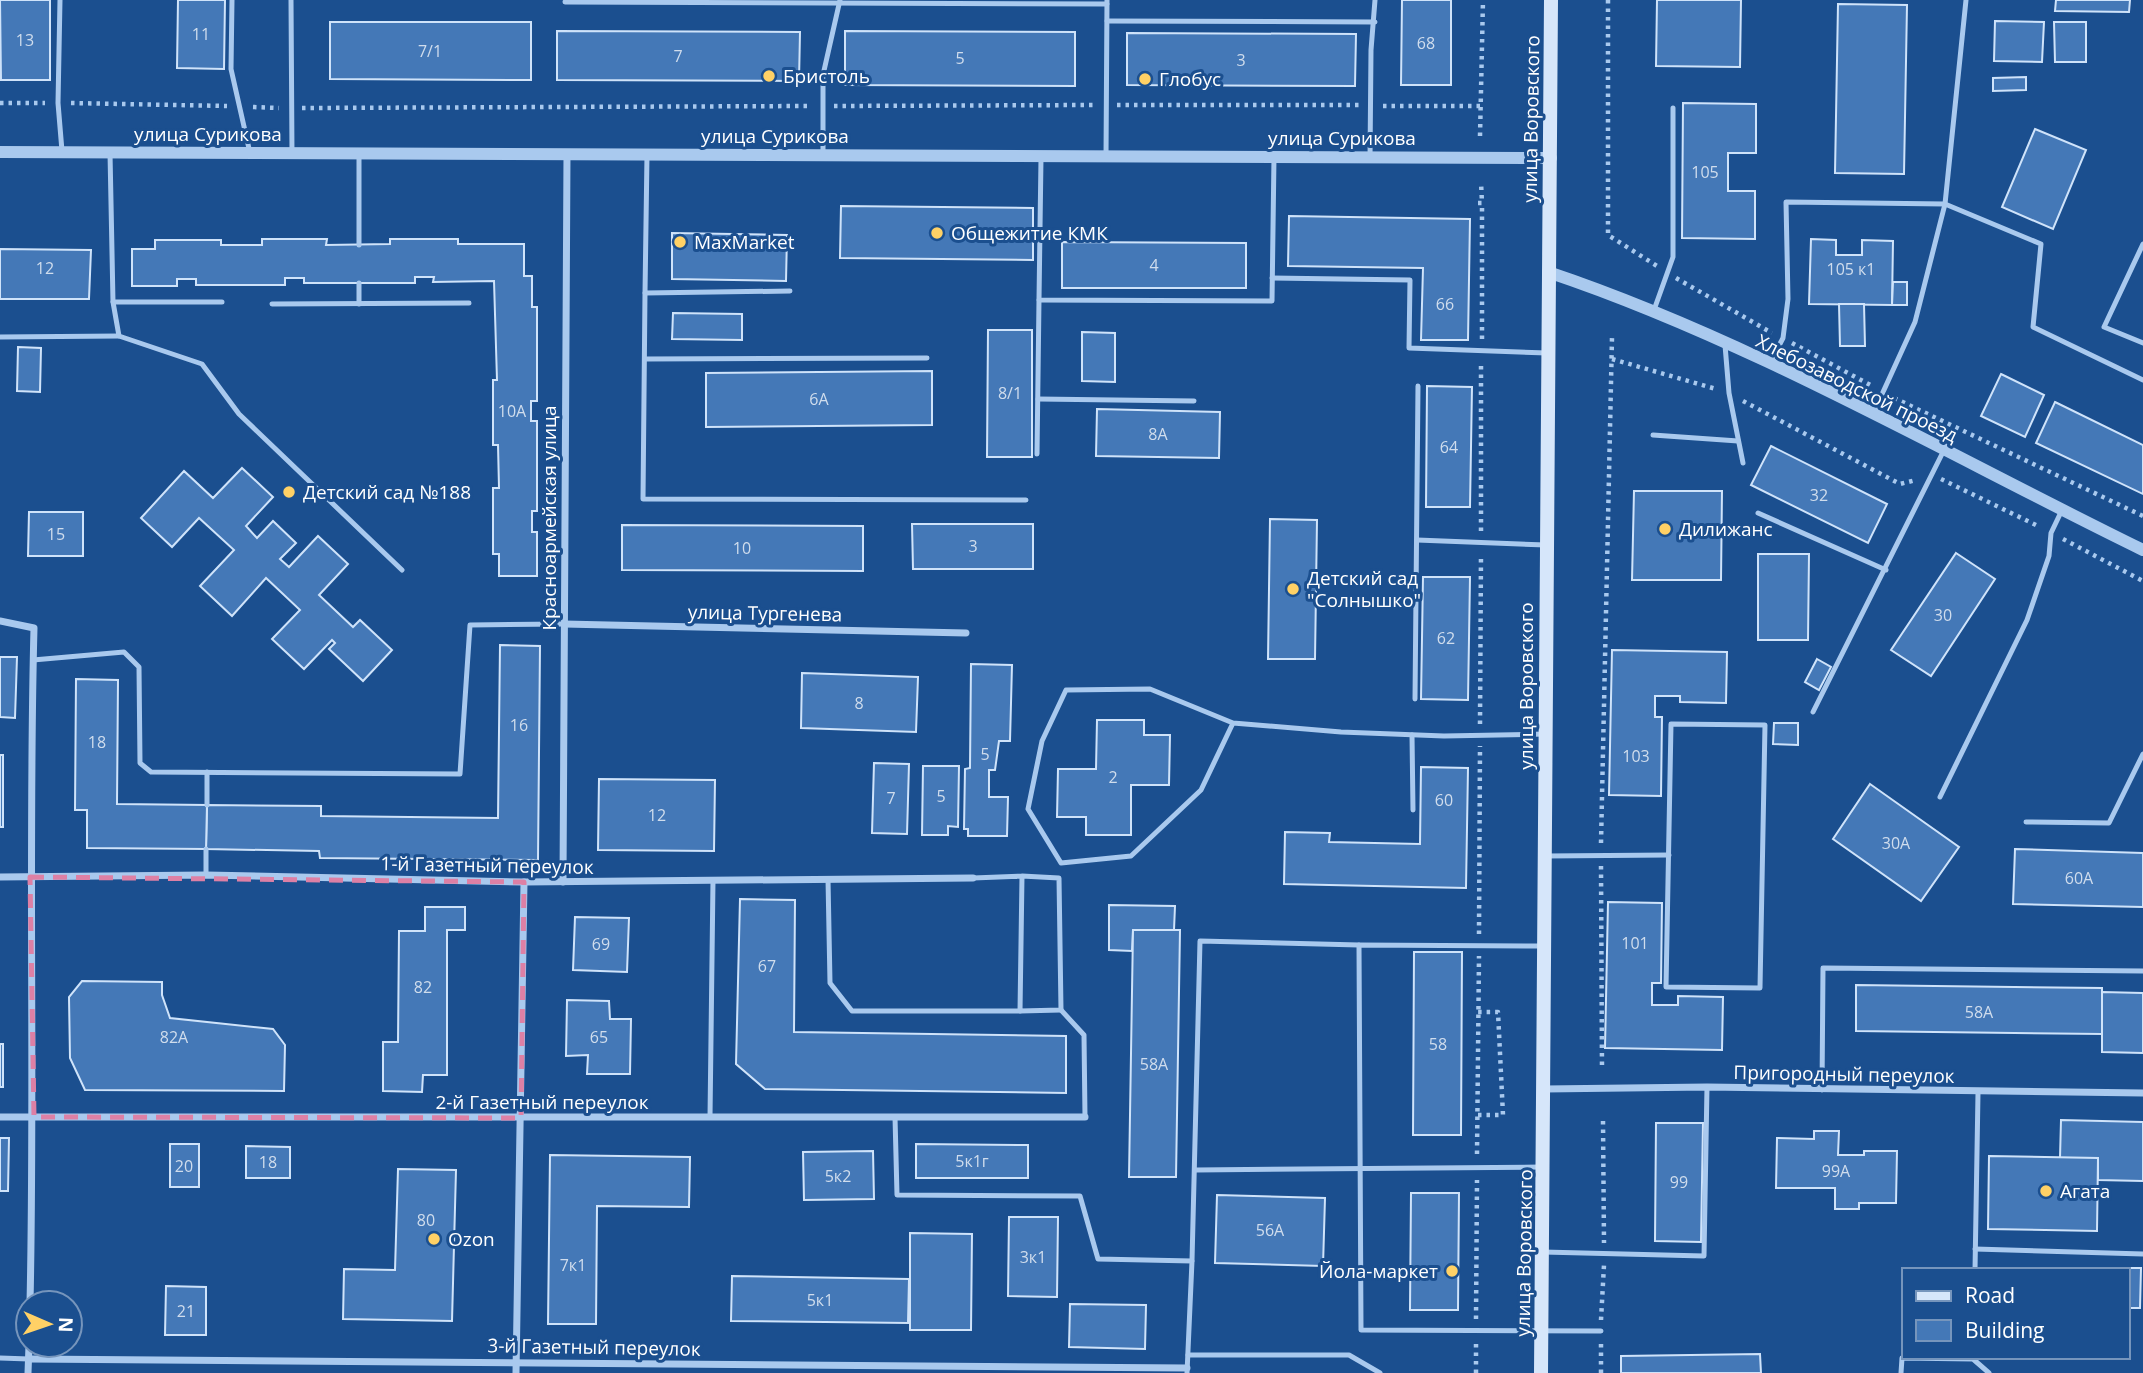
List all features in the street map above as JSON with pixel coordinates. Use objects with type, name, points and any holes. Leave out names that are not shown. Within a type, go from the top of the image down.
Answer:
[{"type":"main road","name":"улица Воровского","points":[[1541,1373],[1545,1167],[1545,734],[1551,0]]},
{"type":"street","name":"улица Сурикова","points":[[0,152],[1550,158]]},
{"type":"street","name":"Красноармейская улица","points":[[563,882],[567,154]]},
{"type":"street","name":"Хлебозаводской проезд","points":[[1548,272],[1609,293],[1769,365],[1873,414],[1943,452],[2143,550]]},
{"type":"street","points":[[0,621],[34,628],[30,877],[34,1117],[30,1289]]},
{"type":"street","name":"улица Тургенева","points":[[564,625],[966,633]]},
{"type":"street","name":"1-й Газетный переулок","points":[[0,877],[206,875],[524,883],[973,878]]},
{"type":"street","points":[[516,1373],[524,883]]},
{"type":"street","name":"Пригородный переулок","points":[[1545,1089],[1706,1087],[1978,1093],[2143,1093]]},
{"type":"street","name":"2-й Газетный переулок","points":[[0,1117],[1085,1117]]},
{"type":"street","points":[[28,1373],[29,1359]]},
{"type":"street","name":"3-й Газетный переулок","points":[[29,1359],[1187,1371]]},
{"type":"lane","points":[[60,0],[58,103],[62,152]]},
{"type":"lane","points":[[232,0],[231,69],[250,153]]},
{"type":"lane","points":[[291,0],[292,153]]},
{"type":"lane","points":[[1370,158],[1371,50],[1375,0]]},
{"type":"lane","points":[[1873,414],[1915,322],[1945,204],[1966,0]]},
{"type":"lane","points":[[822,155],[823,75],[839,1]]},
{"type":"lane","points":[[565,2],[1107,2],[1106,156]]},
{"type":"lane","points":[[1107,21],[1375,22]]},
{"type":"lane","points":[[1653,313],[1673,257],[1673,108]]},
{"type":"lane","points":[[110,153],[113,302],[119,336]]},
{"type":"lane","points":[[359,153],[359,245]]},
{"type":"lane","points":[[647,155],[643,499],[1026,499]]},
{"type":"lane","points":[[1037,454],[1042,156]]},
{"type":"lane","points":[[1039,300],[1272,301],[1274,157]]},
{"type":"lane","points":[[1769,365],[1783,338],[1788,299],[1786,202],[1945,204],[2041,244],[2033,327],[2143,380]]},
{"type":"lane","points":[[2143,244],[2104,327],[2143,343]]},
{"type":"lane","points":[[1272,278],[1410,280],[1409,348],[1547,353]]},
{"type":"lane","points":[[359,283],[359,304]]},
{"type":"lane","points":[[645,293],[790,291]]},
{"type":"lane","points":[[113,302],[222,302]]},
{"type":"lane","points":[[272,304],[469,303]]},
{"type":"lane","points":[[0,337],[119,336],[202,364],[239,414],[402,570]]},
{"type":"lane","points":[[1725,345],[1728,393],[1743,463]]},
{"type":"lane","points":[[645,359],[927,358]]},
{"type":"lane","points":[[1415,699],[1419,386]]},
{"type":"lane","points":[[1038,399],[1194,401]]},
{"type":"lane","points":[[1653,435],[1738,441]]},
{"type":"lane","points":[[1814,712],[1943,452]]},
{"type":"lane","points":[[1940,797],[2027,620],[2049,556],[2052,533],[2062,510]]},
{"type":"lane","points":[[1758,513],[1886,570]]},
{"type":"lane","points":[[1417,540],[1546,545]]},
{"type":"lane","points":[[33,660],[124,652],[139,667],[140,764],[151,772],[460,774],[470,625],[564,625]]},
{"type":"lane","points":[[1233,723],[1201,790],[1131,856],[1060,863],[1028,809],[1042,741],[1066,690],[1150,689],[1233,723],[1412,734],[1545,734]]},
{"type":"lane","points":[[1671,724],[1765,725],[1760,988],[1666,987],[1669,855],[1671,724]]},
{"type":"lane","points":[[1412,734],[1413,810]]},
{"type":"lane","points":[[2026,822],[2109,823],[2143,754]]},
{"type":"lane","points":[[207,772],[207,805]]},
{"type":"lane","points":[[206,849],[206,875]]},
{"type":"lane","points":[[1545,856],[1669,855]]},
{"type":"lane","points":[[1020,1011],[1022,876]]},
{"type":"lane","points":[[973,878],[1059,877],[1061,1010],[1084,1035],[1085,1117]]},
{"type":"lane","points":[[828,879],[830,983],[852,1011],[1061,1010]]},
{"type":"lane","points":[[710,1117],[713,880]]},
{"type":"lane","points":[[1187,1371],[1196,1170],[1200,941],[1545,946]]},
{"type":"lane","points":[[1359,945],[1360,1330],[1601,1331]]},
{"type":"lane","points":[[1822,1090],[1823,968],[2143,971]]},
{"type":"lane","points":[[1543,1252],[1704,1256],[1706,1087]]},
{"type":"lane","points":[[1975,1268],[1978,1093]]},
{"type":"lane","points":[[895,1117],[897,1195],[1080,1196],[1098,1259],[1192,1261]]},
{"type":"lane","points":[[1196,1170],[1477,1165],[1545,1167]]},
{"type":"lane","points":[[1975,1249],[2143,1254]]},
{"type":"lane","points":[[1188,1355],[1349,1355],[1380,1373]]},
{"type":"lane","points":[[1974,1359],[1989,1373]]},
{"type":"path","points":[[1480,136],[1483,106],[1483,0]]},
{"type":"path","points":[[1608,0],[1608,235]]},
{"type":"path","points":[[0,103],[291,108],[1483,106]]},
{"type":"path","points":[[1476,1373],[1481,182]]},
{"type":"path","points":[[1602,1069],[1601,855],[1612,337]]},
{"type":"path","points":[[1612,359],[1728,393],[1900,484],[1932,475],[2143,581]]},
{"type":"path","points":[[1478,1012],[1498,1012],[1503,1115],[1478,1115]]},
{"type":"highlighted area","points":[[30,877],[524,882],[521,1118],[34,1117]]},
{"type":"building","points":[[0,0],[50,0],[50,80],[1,80]]},
{"type":"building","points":[[178,0],[225,0],[224,69],[177,68]]},
{"type":"building","points":[[1402,0],[1451,0],[1451,85],[1401,85]]},
{"type":"building","points":[[1657,0],[1741,0],[1740,67],[1656,66]]},
{"type":"building","points":[[2056,0],[2130,0],[2129,12],[2055,11]]},
{"type":"building","points":[[1838,4],[1907,5],[1904,174],[1835,173]]},
{"type":"building","points":[[1995,21],[2044,22],[2042,62],[1994,61]]},
{"type":"building","points":[[330,22],[531,22],[531,80],[330,79]]},
{"type":"building","points":[[2054,22],[2086,22],[2086,62],[2055,62]]},
{"type":"building","points":[[557,31],[800,32],[799,81],[557,80]]},
{"type":"building","points":[[845,31],[1075,32],[1075,86],[845,85]]},
{"type":"building","points":[[1127,33],[1356,34],[1355,86],[1127,85]]},
{"type":"building","points":[[2026,77],[2026,90],[1993,91],[1993,78]]},
{"type":"building","points":[[1683,103],[1756,104],[1756,153],[1728,153],[1728,191],[1755,191],[1755,239],[1682,238]]},
{"type":"building","points":[[2035,129],[2086,150],[2053,229],[2002,207]]},
{"type":"building","name":"Общежитие КМК","points":[[841,206],[1033,208],[1033,260],[840,258]]},
{"type":"building","points":[[1289,216],[1470,219],[1468,340],[1421,340],[1423,268],[1288,266]]},
{"type":"building","points":[[672,233],[787,235],[786,281],[672,279]]},
{"type":"building","points":[[262,239],[327,239],[326,245],[390,244],[390,239],[458,239],[458,244],[524,244],[524,276],[532,276],[532,307],[537,307],[537,401],[531,401],[531,421],[537,421],[537,511],[532,511],[532,532],[537,532],[537,576],[499,576],[499,554],[493,554],[493,488],[499,488],[498,445],[493,445],[493,380],[497,380],[494,281],[433,282],[434,277],[415,277],[415,283],[304,283],[304,278],[285,278],[285,285],[196,285],[196,279],[177,279],[177,286],[132,286],[132,249],[155,249],[155,240],[221,240],[221,245],[262,245]]},
{"type":"building","points":[[1811,239],[1836,240],[1836,255],[1862,255],[1862,240],[1893,241],[1892,305],[1809,304]]},
{"type":"building","points":[[1062,242],[1246,243],[1246,288],[1062,288]]},
{"type":"building","points":[[0,249],[91,250],[89,299],[0,299]]},
{"type":"building","points":[[1893,282],[1907,282],[1907,305],[1892,305]]},
{"type":"building","points":[[1839,304],[1864,304],[1865,346],[1840,346]]},
{"type":"building","points":[[673,313],[742,314],[742,340],[672,339]]},
{"type":"building","points":[[988,330],[1032,330],[1032,457],[987,457]]},
{"type":"building","points":[[1082,332],[1115,333],[1115,382],[1082,381]]},
{"type":"building","points":[[18,347],[41,348],[40,392],[17,391]]},
{"type":"building","points":[[932,371],[932,425],[706,427],[706,373]]},
{"type":"building","points":[[2001,374],[2044,395],[2025,437],[1981,416]]},
{"type":"building","points":[[1427,386],[1472,387],[1470,507],[1426,507]]},
{"type":"building","points":[[2055,402],[2143,445],[2143,494],[2036,443]]},
{"type":"building","points":[[1097,409],[1220,412],[1219,458],[1096,456]]},
{"type":"building","points":[[1771,446],[1887,504],[1868,543],[1751,485]]},
{"type":"building","points":[[242,468],[273,497],[246,526],[257,538],[273,521],[296,543],[280,559],[289,567],[318,536],[348,564],[319,595],[353,627],[360,620],[392,650],[363,681],[329,649],[335,643],[332,640],[304,669],[272,639],[300,610],[266,578],[232,616],[200,586],[234,550],[199,518],[172,547],[141,518],[184,471],[213,498]]},
{"type":"building","points":[[1634,491],[1722,491],[1721,580],[1632,580]]},
{"type":"building","points":[[29,512],[83,512],[83,556],[28,556]]},
{"type":"building","name":"Детский сад \"Солнышко\"","points":[[1270,519],[1317,520],[1315,659],[1268,659]]},
{"type":"building","points":[[912,524],[1033,524],[1033,569],[913,569]]},
{"type":"building","points":[[622,525],[863,526],[863,571],[622,570]]},
{"type":"building","points":[[1956,553],[1995,579],[1931,676],[1891,650]]},
{"type":"building","points":[[1758,554],[1809,554],[1808,640],[1758,640]]},
{"type":"building","points":[[1423,577],[1470,577],[1468,700],[1421,699]]},
{"type":"building","points":[[500,645],[540,646],[538,860],[320,858],[319,851],[206,849],[207,805],[321,806],[321,816],[498,818]]},
{"type":"building","points":[[1612,650],[1727,652],[1726,703],[1680,702],[1680,696],[1655,696],[1655,717],[1662,717],[1661,796],[1609,795]]},
{"type":"building","points":[[0,657],[17,657],[15,718],[0,717]]},
{"type":"building","points":[[1817,659],[1831,667],[1819,690],[1805,682]]},
{"type":"building","points":[[971,664],[1012,665],[1010,741],[999,741],[995,770],[989,770],[989,797],[1008,797],[1007,836],[968,836],[968,829],[964,829],[965,769],[970,768]]},
{"type":"building","points":[[802,673],[918,677],[916,732],[801,728]]},
{"type":"building","points":[[76,679],[118,680],[117,804],[207,805],[206,849],[87,848],[87,810],[75,810]]},
{"type":"building","points":[[1097,720],[1144,720],[1144,735],[1170,735],[1169,785],[1131,785],[1131,835],[1086,835],[1086,817],[1057,817],[1058,769],[1096,769]]},
{"type":"building","points":[[1774,723],[1798,723],[1798,745],[1773,744]]},
{"type":"building","points":[[0,755],[3,755],[3,827],[0,827]]},
{"type":"building","points":[[874,763],[909,764],[907,834],[872,833]]},
{"type":"building","points":[[923,766],[959,766],[958,827],[948,826],[948,835],[922,835]]},
{"type":"building","points":[[1421,767],[1468,768],[1466,888],[1284,884],[1285,832],[1330,833],[1329,842],[1420,844]]},
{"type":"building","points":[[599,779],[715,780],[714,851],[598,850]]},
{"type":"building","points":[[1870,784],[1959,847],[1921,901],[1833,839]]},
{"type":"building","points":[[2015,849],[2143,853],[2143,907],[2013,904]]},
{"type":"building","points":[[740,899],[795,900],[794,1032],[1066,1036],[1066,1093],[765,1089],[736,1064]]},
{"type":"building","points":[[1608,902],[1662,903],[1661,983],[1652,983],[1652,1005],[1678,1005],[1678,996],[1723,997],[1722,1050],[1605,1048]]},
{"type":"building","points":[[1109,905],[1175,906],[1174,930],[1133,930],[1132,951],[1109,950]]},
{"type":"building","points":[[425,907],[465,907],[465,930],[447,930],[447,1075],[423,1075],[422,1092],[383,1091],[383,1042],[398,1042],[399,931],[425,931]]},
{"type":"building","points":[[575,917],[629,918],[627,972],[573,970]]},
{"type":"building","points":[[1133,930],[1180,930],[1176,1177],[1129,1177]]},
{"type":"building","points":[[1414,952],[1462,952],[1461,1135],[1413,1135]]},
{"type":"building","points":[[82,981],[162,982],[162,995],[170,1018],[273,1029],[285,1045],[284,1091],[85,1090],[70,1058],[69,997]]},
{"type":"building","points":[[1856,985],[2102,988],[2102,1034],[1856,1031]]},
{"type":"building","points":[[2102,992],[2143,993],[2143,1053],[2102,1052]]},
{"type":"building","points":[[567,1000],[609,1001],[610,1019],[631,1019],[630,1074],[587,1074],[588,1055],[566,1056]]},
{"type":"building","points":[[0,1044],[3,1044],[3,1087],[0,1087]]},
{"type":"building","points":[[2061,1120],[2143,1122],[2143,1181],[2098,1180],[2098,1158],[2060,1158]]},
{"type":"building","points":[[1656,1123],[1703,1123],[1701,1242],[1655,1241]]},
{"type":"building","points":[[1814,1131],[1839,1131],[1838,1155],[1864,1155],[1864,1151],[1897,1151],[1896,1203],[1859,1203],[1859,1209],[1835,1209],[1835,1188],[1776,1188],[1777,1138],[1814,1139]]},
{"type":"building","points":[[0,1138],[9,1138],[8,1191],[0,1191]]},
{"type":"building","points":[[170,1144],[199,1144],[199,1187],[170,1187]]},
{"type":"building","points":[[916,1144],[1028,1145],[1028,1178],[916,1178]]},
{"type":"building","points":[[246,1146],[290,1147],[290,1178],[246,1178]]},
{"type":"building","points":[[873,1151],[874,1199],[804,1200],[803,1152]]},
{"type":"building","points":[[550,1155],[690,1157],[689,1207],[597,1206],[596,1324],[548,1324]]},
{"type":"building","points":[[1989,1156],[2098,1158],[2097,1231],[1988,1229]]},
{"type":"building","points":[[398,1169],[456,1170],[452,1321],[343,1319],[344,1269],[395,1270]]},
{"type":"building","points":[[1411,1193],[1459,1193],[1458,1310],[1410,1310]]},
{"type":"building","points":[[1217,1195],[1325,1198],[1323,1266],[1215,1263]]},
{"type":"building","points":[[1009,1217],[1058,1217],[1057,1297],[1008,1296]]},
{"type":"building","points":[[910,1233],[972,1234],[971,1330],[910,1330]]},
{"type":"building","points":[[2129,1268],[2141,1268],[2140,1308],[2129,1308]]},
{"type":"building","points":[[732,1276],[909,1279],[908,1323],[731,1321]]},
{"type":"building","points":[[166,1286],[206,1287],[206,1335],[165,1335]]},
{"type":"building","points":[[1070,1304],[1146,1305],[1145,1349],[1069,1347]]},
{"type":"building","points":[[1760,1354],[1761,1373],[1621,1373],[1621,1356]]},
{"type":"place","name":"Бристоль","points":[[769,76]]},
{"type":"place","name":"Глобус","points":[[1145,79]]},
{"type":"place","name":"Общежитие КМК","points":[[937,233]]},
{"type":"place","name":"MaxMarket","points":[[680,242]]},
{"type":"place","name":"Детский сад №188","points":[[289,492]]},
{"type":"place","name":"Дилижанс","points":[[1665,529]]},
{"type":"place","name":"Детский сад \"Солнышко\"","points":[[1293,589]]},
{"type":"place","name":"Агата","points":[[2046,1191]]},
{"type":"place","name":"Ozon","points":[[434,1239]]},
{"type":"place","name":"Йола-маркет","points":[[1452,1271]]}]
